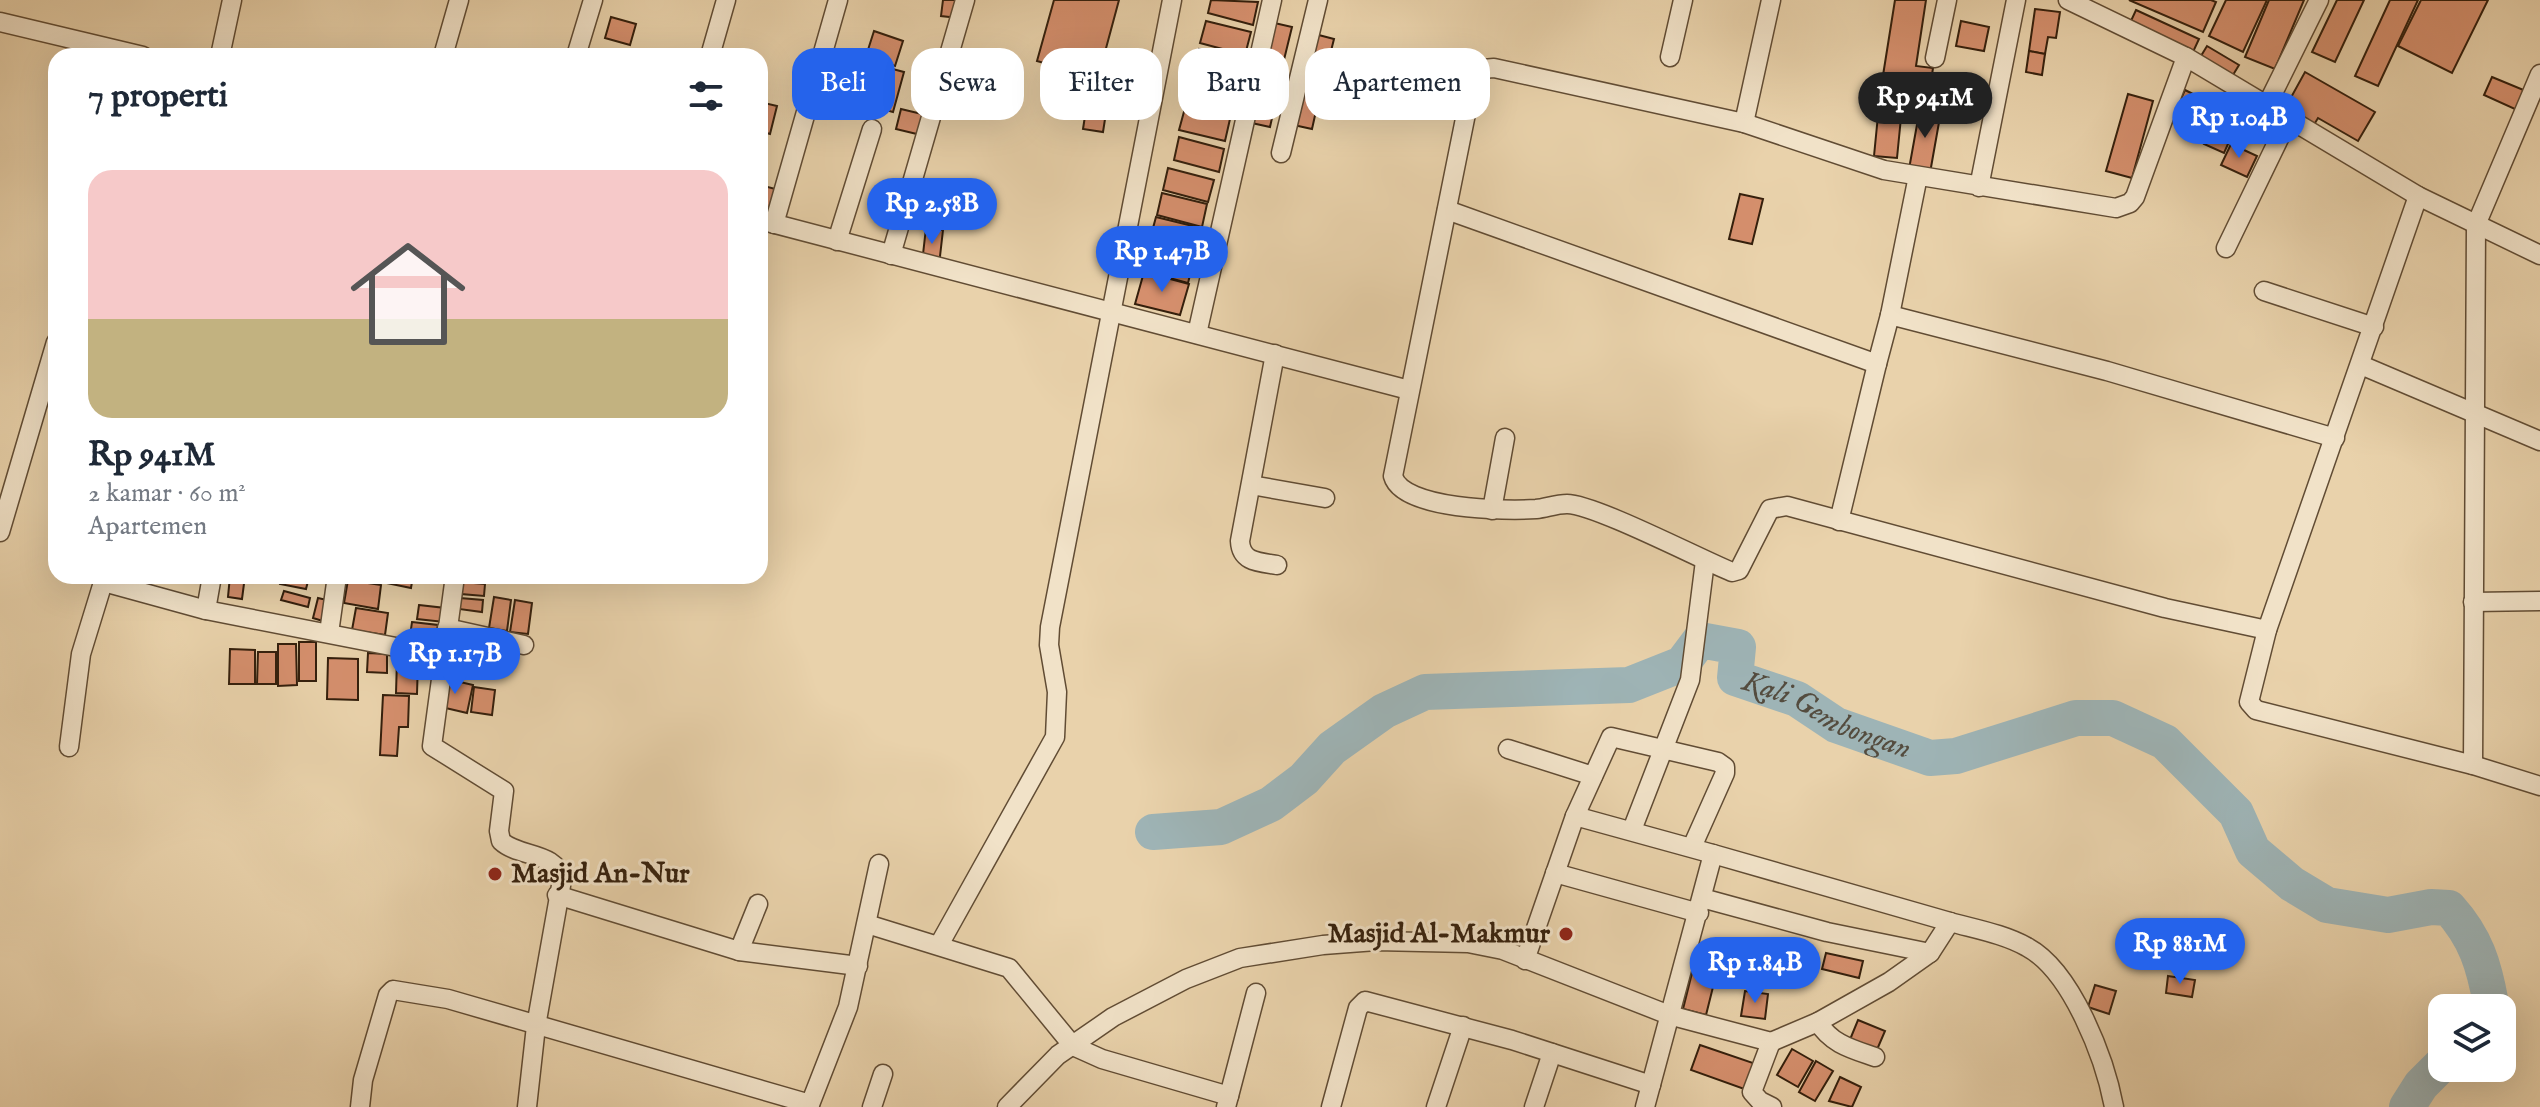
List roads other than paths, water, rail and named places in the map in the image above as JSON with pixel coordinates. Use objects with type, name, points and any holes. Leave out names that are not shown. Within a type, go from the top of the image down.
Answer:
[{"type":"street","points":[[222,48],[232,0]]},
{"type":"street","points":[[445,48],[459,0]]},
{"type":"street","points":[[578,48],[593,0]]},
{"type":"street","points":[[712,48],[726,0]]},
{"type":"street","points":[[768,219],[838,0]]},
{"type":"street","points":[[891,255],[965,0]]},
{"type":"street","points":[[939,945],[1055,737],[1057,692],[1049,645],[1050,627],[1172,0]]},
{"type":"street","points":[[1197,334],[1272,0]]},
{"type":"street","points":[[1281,153],[1318,0]]},
{"type":"street","points":[[1670,57],[1683,0]]},
{"type":"street","points":[[1744,123],[1771,0]]},
{"type":"street","points":[[1935,58],[1947,0]]},
{"type":"street","points":[[1979,187],[2016,0]]},
{"type":"street","points":[[2068,0],[2186,57],[2418,196],[2540,255]]},
{"type":"street","points":[[2267,105],[2319,0]]},
{"type":"street","points":[[0,22],[108,48]]},
{"type":"street","points":[[2186,57],[2130,203],[2103,207],[1859,164],[1744,123],[1484,69],[1473,79],[1393,469],[1395,483],[1418,498],[1492,510],[1575,505],[1705,561],[1738,571],[1770,509],[1776,506],[2165,608],[2267,630]]},
{"type":"street","points":[[2473,765],[2476,225],[2540,74]]},
{"type":"street","points":[[2226,248],[2289,118]]},
{"type":"street","points":[[837,241],[872,129]]},
{"type":"street","points":[[1839,521],[1890,315],[1918,176]]},
{"type":"street","points":[[2418,196],[2267,630],[2249,693],[2251,707],[2473,765],[2540,786]]},
{"type":"street","points":[[1447,210],[1877,364]]},
{"type":"street","points":[[768,222],[1409,390]]},
{"type":"street","points":[[2264,291],[2374,327]]},
{"type":"street","points":[[1890,315],[2107,371],[2335,438]]},
{"type":"street","points":[[1275,354],[1241,552],[1256,562],[1277,565]]},
{"type":"street","points":[[2361,365],[2540,441]]},
{"type":"street","points":[[0,532],[48,369]]},
{"type":"street","points":[[1492,510],[1505,438]]},
{"type":"street","points":[[1251,485],[1325,498]]},
{"type":"street","points":[[1632,830],[1690,680],[1705,561]]},
{"type":"street","points":[[69,747],[81,654],[102,584]]},
{"type":"street","points":[[120,584],[206,610],[442,656]]},
{"type":"street","points":[[206,610],[211,584]]},
{"type":"street","points":[[329,633],[336,584]]},
{"type":"street","points":[[454,584],[432,746],[448,759],[501,788],[505,797],[499,831],[501,841],[556,866],[562,880],[536,1026],[527,1107]]},
{"type":"street","points":[[2473,602],[2540,601]]},
{"type":"street","points":[[447,628],[524,645]]},
{"type":"street","points":[[1525,960],[1575,816],[1612,736],[1718,762],[1725,768],[1692,847]]},
{"type":"street","points":[[1508,749],[1593,776]]},
{"type":"street","points":[[1575,816],[1692,847],[2027,947],[2052,968],[2075,1003],[2101,1058],[2114,1107]]},
{"type":"street","points":[[1645,1107],[1713,854]]},
{"type":"street","points":[[360,1107],[373,1043],[388,995],[393,990],[448,999],[809,1106],[848,1007],[879,864]]},
{"type":"street","points":[[1555,873],[1930,953]]},
{"type":"street","points":[[557,895],[739,951],[858,966]]},
{"type":"street","points":[[739,951],[758,904]]},
{"type":"street","points":[[1007,1107],[1058,1055],[1113,1017],[1186,979],[1240,958],[1323,945],[1411,939],[1468,943],[1503,950],[1669,1015],[1771,1042],[1818,1022],[1889,982],[1930,953],[1950,922]]},
{"type":"street","points":[[867,924],[1009,968],[1073,1046],[1102,1059],[1228,1101],[1256,993]]},
{"type":"street","points":[[1331,1107],[1362,1002],[1463,1026],[1651,1085]]},
{"type":"street","points":[[1818,1022],[1826,1036],[1835,1042],[1875,1057]]},
{"type":"street","points":[[1436,1107],[1463,1026]]},
{"type":"street","points":[[1771,1042],[1752,1092],[1762,1103],[1772,1107]]},
{"type":"street","points":[[1534,1107],[1552,1053]]},
{"type":"street","points":[[872,1107],[883,1074]]},
{"type":"waterway","name":"Kali Gembongan","points":[[1153,832],[1221,827],[1271,804],[1304,779],[1332,748],[1384,711],[1425,692],[1629,685],[1682,664],[1700,640],[1738,647],[1735,678],[1797,699],[1836,725],[1930,758],[1956,756],[2076,718],[2113,718],[2165,742],[2236,813],[2253,851],[2292,884],[2327,905],[2388,915],[2431,907],[2449,908],[2478,953],[2489,994]]},
{"type":"waterway","name":"Kali Gembongan","points":[[2407,1107],[2428,1078]]},
{"type":"place","name":"Masjid An-Nur","points":[[495,874]]},
{"type":"place","name":"Masjid Al-Makmur","points":[[1566,934]]}]
